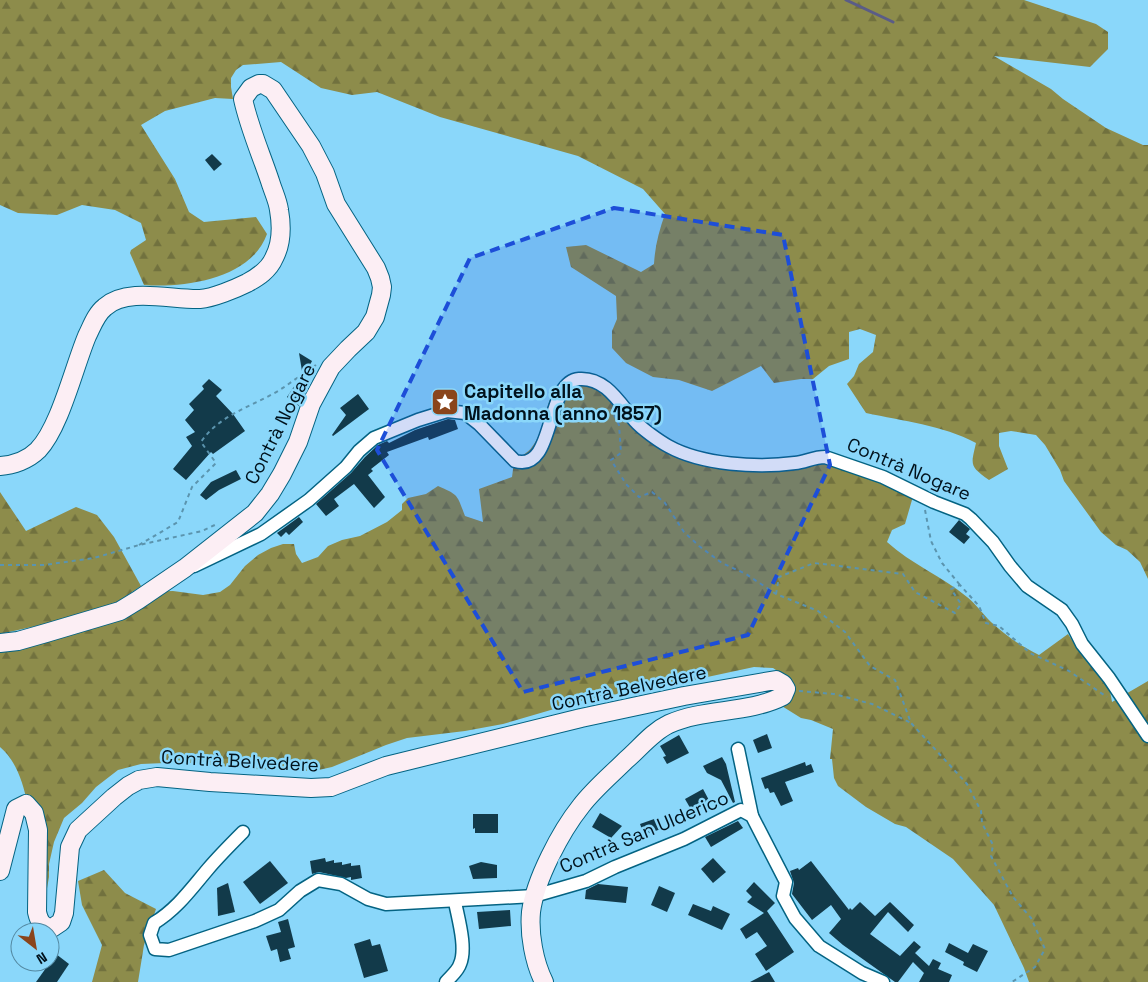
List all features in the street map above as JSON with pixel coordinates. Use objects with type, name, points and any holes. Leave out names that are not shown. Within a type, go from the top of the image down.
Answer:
[{"type":"street","name":"Contrà Nogare","points":[[0,466],[25,460],[45,440],[56,419],[95,320],[107,305],[127,296],[202,299],[237,288],[252,280],[266,270],[274,259],[281,243],[279,209],[243,99],[251,88],[259,84],[268,87],[273,90],[312,146],[325,173],[336,204],[376,268],[382,287],[381,295],[375,317],[366,332],[332,367],[321,385],[311,404],[298,442],[270,494],[255,513],[185,568]]},
{"type":"street","name":"Contrà Nogare","points":[[185,568],[198,566],[261,534],[309,500],[346,468],[359,451],[374,438],[418,420],[447,411],[465,413],[479,424],[512,459],[520,462],[531,459],[541,447],[550,428],[556,402],[565,388],[573,381],[586,380],[603,386],[636,422],[668,446],[686,454],[730,463],[766,465],[797,463],[825,457],[870,472],[965,514],[993,542],[1027,586],[1062,610],[1072,624],[1082,644],[1109,678],[1148,736]]},
{"type":"street","points":[[0,643],[18,641],[120,611],[185,568]]},
{"type":"street","name":"Contrà Belvedere","points":[[0,871],[16,809],[26,804],[34,813],[38,830],[36,912],[39,920],[46,928],[52,928],[61,922],[64,913],[70,847],[78,830],[114,797],[139,780],[157,776],[210,782],[310,788],[331,787],[386,766],[581,718],[684,696],[776,680],[783,684]]},
{"type":"street","points":[[544,982],[538,969],[532,937],[531,912],[534,896],[554,849],[581,806],[651,736],[668,724],[694,716],[707,715],[775,700],[783,696],[786,689],[783,684]]},
{"type":"street","points":[[738,749],[752,816]]},
{"type":"street","name":"Contrà San Ulderico","points":[[534,896],[586,881],[684,839],[741,810],[752,816],[786,882],[783,896],[796,918],[819,946],[862,973],[883,982]]},
{"type":"street","points":[[243,832],[168,915],[154,923],[150,935],[155,949],[169,950],[255,921],[279,910],[300,891],[318,880],[341,884],[368,898],[386,904],[455,902],[534,896]]},
{"type":"street","points":[[446,982],[458,968],[462,959],[461,930],[455,902]]},
{"type":"path","points":[[139,545],[178,522],[192,487],[216,463],[201,442],[208,432],[232,414],[277,392],[316,364]]},
{"type":"path","points":[[624,407],[614,415],[619,425],[621,453],[611,460],[626,484],[639,497],[652,492],[664,503],[684,532],[722,563],[746,574],[776,594],[818,611],[845,632],[870,666],[895,680],[910,723]]},
{"type":"path","points":[[922,496],[931,542],[942,563],[979,606],[986,623],[999,626],[1030,653],[1069,671],[1113,702]]},
{"type":"path","points":[[0,565],[44,565],[94,558],[139,545],[202,531],[217,524]]},
{"type":"path","points":[[776,594],[779,577],[814,563],[903,574],[915,592],[955,613],[961,604],[951,589],[960,585]]},
{"type":"path","points":[[783,684],[802,692],[834,694],[872,704],[910,723],[967,784],[981,811],[982,823],[993,845],[991,856],[1013,897],[1031,918],[1045,949],[1035,968],[1012,982]]},
{"type":"highlighted area","points":[[614,208],[783,235],[830,465],[748,635],[523,692],[377,450],[470,258]]},
{"type":"green space","points":[[0,0],[1024,0],[1096,24],[1108,32],[1108,49],[1090,67],[994,56],[1051,89],[1106,128],[1143,145],[1148,145],[1148,579],[1140,562],[1127,550],[1116,545],[1101,532],[1064,481],[1060,470],[1045,445],[1036,435],[1011,431],[999,433],[999,446],[1008,469],[989,480],[973,464],[976,443],[936,428],[866,413],[847,384],[854,376],[859,364],[873,352],[876,335],[860,329],[849,332],[849,359],[829,366],[813,379],[774,383],[761,366],[712,391],[679,380],[653,377],[626,363],[612,348],[612,331],[617,319],[616,296],[571,267],[566,247],[586,245],[641,272],[654,264],[655,251],[665,214],[643,189],[578,156],[440,117],[377,92],[352,95],[321,88],[281,62],[243,65],[236,70],[231,78],[233,99],[215,98],[165,111],[141,125],[175,179],[189,212],[204,222],[256,217],[267,234],[259,249],[247,261],[232,271],[215,278],[197,282],[178,285],[144,285],[130,253],[131,250],[146,240],[141,223],[115,210],[82,205],[57,215],[18,213],[0,205]]},
{"type":"green space","points":[[575,376],[597,386],[624,418],[642,434],[713,464],[828,463],[914,493],[905,524],[892,530],[887,542],[896,550],[957,590],[970,600],[1002,632],[1039,655],[1068,634],[1104,679],[1109,688],[1112,702],[1148,681],[1148,982],[1029,982],[994,905],[953,859],[906,827],[895,824],[866,807],[838,786],[834,778],[832,759],[830,759],[833,729],[801,718],[777,703],[781,694],[782,674],[773,668],[754,667],[585,700],[503,724],[407,738],[332,767],[314,771],[253,769],[191,763],[141,764],[118,770],[96,787],[82,803],[64,818],[54,842],[49,864],[49,877],[43,911],[25,794],[16,768],[0,747],[0,638],[102,612],[135,592],[173,591],[203,595],[220,592],[230,585],[245,566],[258,555],[271,548],[283,544],[294,544],[296,554],[302,563],[318,557],[328,546],[342,540],[360,536],[387,522],[402,510],[402,504],[408,498],[426,494],[438,486],[454,494],[465,516],[483,522],[479,489],[512,477],[514,462],[530,449],[537,439],[552,395],[557,386],[565,379]]},
{"type":"green space","points":[[0,492],[26,531],[76,507],[97,515],[114,537],[141,586],[113,605],[81,616],[0,634]]},
{"type":"green space","points":[[104,870],[125,893],[156,909],[144,945],[138,982],[92,982],[102,945],[82,905],[78,881]]},
{"type":"building","points":[[212,154],[222,164],[214,171],[205,160]]},
{"type":"building","points":[[299,353],[312,361],[302,371]]},
{"type":"building","points":[[209,379],[222,390],[216,396],[233,414],[245,431],[213,454],[211,452],[186,480],[173,469],[192,446],[186,437],[195,432],[185,420],[194,410],[189,404],[204,389],[202,386]]},
{"type":"building","points":[[297,382],[307,389],[299,406],[287,397]]},
{"type":"building","points":[[358,394],[369,409],[333,436],[346,415],[340,408]]},
{"type":"building","points":[[448,419],[455,420],[458,429],[429,440],[428,437],[387,452],[389,455],[371,469],[373,471],[368,475],[385,497],[374,508],[354,484],[334,499],[339,506],[326,516],[316,504],[351,473],[378,445],[387,441],[389,443],[415,430]]},
{"type":"building","points":[[236,470],[241,479],[219,490],[206,500],[200,495],[211,482]]},
{"type":"building","points":[[299,517],[303,522],[289,535],[286,532],[281,537],[277,533]]},
{"type":"building","points":[[959,520],[970,529],[966,534],[970,537],[964,544],[949,532]]},
{"type":"building","points":[[767,734],[772,748],[758,753],[753,740]]},
{"type":"building","points":[[679,735],[689,753],[667,764],[663,757],[666,756],[660,746]]},
{"type":"building","points":[[722,757],[726,764],[735,802],[733,803],[721,780],[707,773],[703,766]]},
{"type":"building","points":[[805,762],[806,766],[811,764],[814,772],[785,782],[793,801],[781,806],[774,792],[770,793],[768,788],[765,789],[761,778]]},
{"type":"building","points":[[703,789],[711,804],[693,813],[685,799]]},
{"type":"building","points":[[600,813],[622,826],[611,838],[592,827]]},
{"type":"building","points":[[473,814],[498,814],[498,833],[475,833],[475,828],[473,829]]},
{"type":"building","points":[[657,818],[661,829],[644,835],[640,824]]},
{"type":"building","points":[[738,821],[743,828],[711,847],[705,837]]},
{"type":"building","points":[[325,858],[326,862],[334,860],[334,863],[342,862],[342,865],[351,863],[351,866],[360,865],[362,878],[351,880],[351,877],[346,878],[319,872],[312,874],[310,861]]},
{"type":"building","points":[[713,858],[726,872],[713,883],[701,869]]},
{"type":"building","points":[[270,861],[288,883],[260,904],[243,882]]},
{"type":"building","points":[[811,861],[849,910],[850,908],[852,910],[860,902],[875,916],[890,902],[914,925],[908,932],[888,912],[870,934],[900,956],[914,941],[921,947],[915,953],[929,966],[933,959],[941,963],[938,969],[952,975],[949,982],[919,982],[924,973],[913,962],[898,982],[895,982],[829,933],[841,919],[831,905],[812,920],[792,894],[794,883],[790,871],[798,868],[799,870]]},
{"type":"building","points":[[481,862],[497,865],[497,878],[473,879],[469,866]]},
{"type":"building","points":[[754,882],[775,903],[767,911],[794,952],[766,971],[755,954],[767,946],[757,932],[746,939],[740,929],[764,913],[747,902],[752,897],[746,891]]},
{"type":"building","points":[[228,883],[235,912],[218,916],[217,888]]},
{"type":"building","points":[[598,884],[628,887],[626,903],[585,899],[586,890]]},
{"type":"building","points":[[659,886],[675,893],[667,912],[651,905]]},
{"type":"building","points":[[693,904],[711,911],[713,906],[730,914],[722,930],[688,915]]},
{"type":"building","points":[[510,910],[511,926],[479,929],[477,912]]},
{"type":"building","points":[[288,919],[295,947],[288,949],[291,959],[280,962],[277,949],[271,951],[266,936],[281,932],[278,922]]},
{"type":"building","points":[[370,939],[372,946],[380,944],[388,971],[364,978],[354,944]]},
{"type":"building","points":[[949,943],[968,953],[973,944],[988,951],[977,972],[963,965],[964,962],[945,952]]},
{"type":"building","points":[[60,957],[69,964],[57,982],[36,982],[43,972],[60,972]]},
{"type":"building","points":[[769,972],[775,982],[750,982]]},
{"type":"waterway","points":[[846,0],[893,22]]},
{"type":"place","name":"Capitello alla Madonna (anno 1857)","points":[[445,402]]}]
